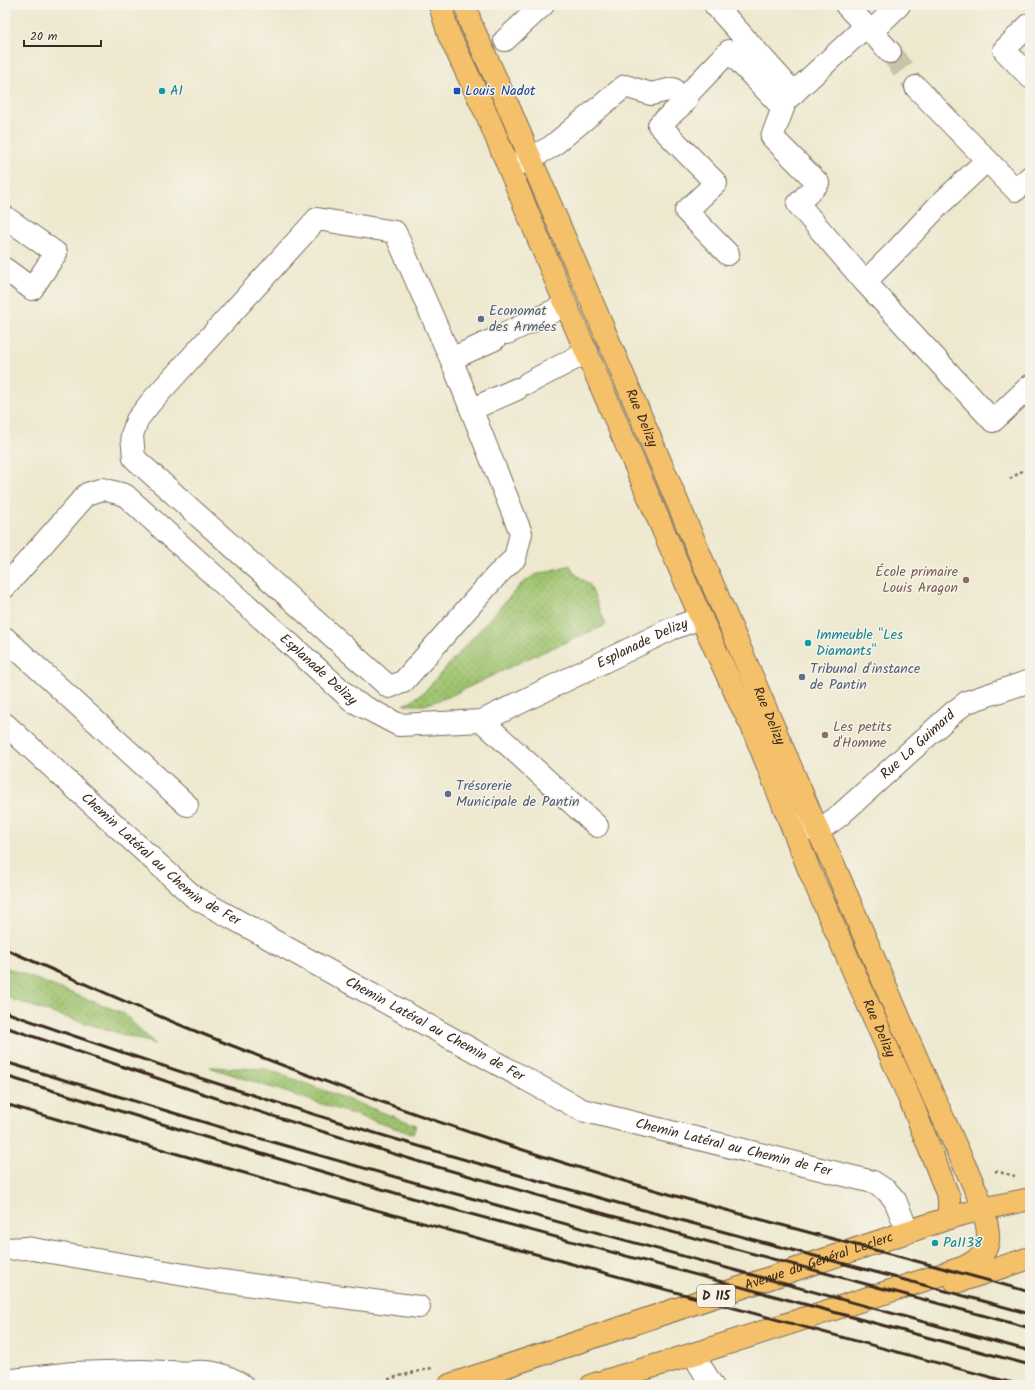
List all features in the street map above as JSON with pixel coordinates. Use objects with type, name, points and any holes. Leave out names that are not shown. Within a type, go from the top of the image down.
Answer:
[{"type":"main road","name":"Rue Delizy","points":[[440,5],[449,35],[487,115],[566,305],[588,352],[701,618],[752,726],[810,872],[914,1109],[949,1208]]},
{"type":"main road","name":"Rue Delizy","points":[[466,5],[470,22],[506,100],[818,831],[934,1099],[970,1177],[982,1209],[987,1228],[988,1241],[985,1250],[980,1257],[970,1264],[700,1358]]},
{"type":"main road","points":[[982,1209],[1030,1199]]},
{"type":"main road","points":[[949,1208],[964,1205],[982,1209],[1030,1213]]},
{"type":"main road","name":"Avenue du Général Leclerc","points":[[450,1385],[908,1232],[949,1208]]},
{"type":"main road","points":[[592,1385],[700,1358],[1030,1258]]},
{"type":"main road","points":[[635,1385],[700,1358]]},
{"type":"street","points":[[505,40],[543,5]]},
{"type":"street","points":[[715,5],[787,99]]},
{"type":"street","points":[[846,5],[890,52]]},
{"type":"street","points":[[899,5],[868,29],[787,99],[772,137],[818,183],[798,204],[865,282],[993,420],[1030,386]]},
{"type":"street","points":[[1030,24],[1004,50],[1030,77]]},
{"type":"street","points":[[728,254],[686,211],[716,183],[659,125],[685,102],[689,93],[729,52],[787,99]]},
{"type":"street","points":[[510,169],[550,147],[625,86],[651,94],[673,89]]},
{"type":"street","points":[[916,87],[1016,190],[1030,177]]},
{"type":"street","points":[[865,282],[894,254],[938,206],[987,160]]},
{"type":"street","points":[[5,217],[56,253],[32,289],[5,269]]},
{"type":"street","points":[[318,219],[395,232],[451,359],[521,533],[515,558],[496,576],[403,682],[389,687],[134,458],[132,435],[137,420],[156,396],[318,219]]},
{"type":"street","points":[[451,359],[566,305]]},
{"type":"street","points":[[472,409],[522,386],[588,352]]},
{"type":"street","name":"Esplanade Delizy","points":[[5,587],[87,494],[103,489],[125,495],[353,700],[399,725],[482,721],[671,630],[701,618]]},
{"type":"street","points":[[5,638],[187,805]]},
{"type":"street","name":"Rue La Guimard","points":[[818,831],[840,816],[955,711],[967,702],[1030,681]]},
{"type":"street","points":[[482,721],[597,826]]},
{"type":"street","name":"Chemin Latéral au Chemin de Fer","points":[[5,724],[194,897],[582,1110],[873,1182],[887,1191],[895,1200],[908,1232]]},
{"type":"street","name":"Rue Delizy","points":[[752,726],[765,733],[805,827],[818,831]]},
{"type":"street","points":[[5,1249],[27,1248],[214,1280],[419,1307]]},
{"type":"street","points":[[700,1358],[712,1385]]},
{"type":"street","points":[[5,1381],[72,1373],[140,1371],[214,1373],[226,1376],[242,1385]]},
{"type":"street","points":[[166,1385],[184,1375],[195,1372]]},
{"type":"path","points":[[1010,479],[1030,466]]},
{"type":"path","points":[[994,1171],[1018,1176]]},
{"type":"green space","points":[[570,565],[574,573],[590,585],[606,625],[531,657],[448,697],[425,705],[404,705],[423,693],[521,584],[535,575]]},
{"type":"green space","points":[[5,967],[123,1013],[155,1044],[55,1014],[5,997]]},
{"type":"green space","points":[[209,1067],[267,1069],[416,1125],[413,1134]]},
{"type":"tunnel","points":[[890,52],[916,87]]},
{"type":"railway","points":[[5,949],[221,1042],[369,1097],[481,1136],[686,1199],[1030,1292]]},
{"type":"railway","points":[[5,1012],[133,1056],[392,1138],[649,1212],[1030,1314]]},
{"type":"railway","points":[[5,1027],[225,1101],[420,1162],[590,1210],[1030,1328]]},
{"type":"railway","points":[[5,1062],[220,1127],[427,1186],[1030,1351]]},
{"type":"railway","points":[[5,1076],[426,1202],[1030,1365]]},
{"type":"railway","points":[[5,1104],[385,1212],[1020,1385]]},
{"type":"place","name":"A1","points":[[162,91]]},
{"type":"place","name":"Louis Nadot","points":[[457,91]]},
{"type":"place","name":"Economat des Armées","points":[[481,319]]},
{"type":"place","name":"École primaire Louis Aragon","points":[[966,580]]},
{"type":"place","name":"Immeuble \"Les Diamants\"","points":[[808,643]]},
{"type":"place","name":"Tribunal d'instance de Pantin","points":[[802,677]]},
{"type":"place","name":"Les petits d'Homme","points":[[825,735]]},
{"type":"place","name":"Trésorerie Municipale de Pantin","points":[[448,794]]},
{"type":"place","name":"Pa1138","points":[[935,1243]]}]
